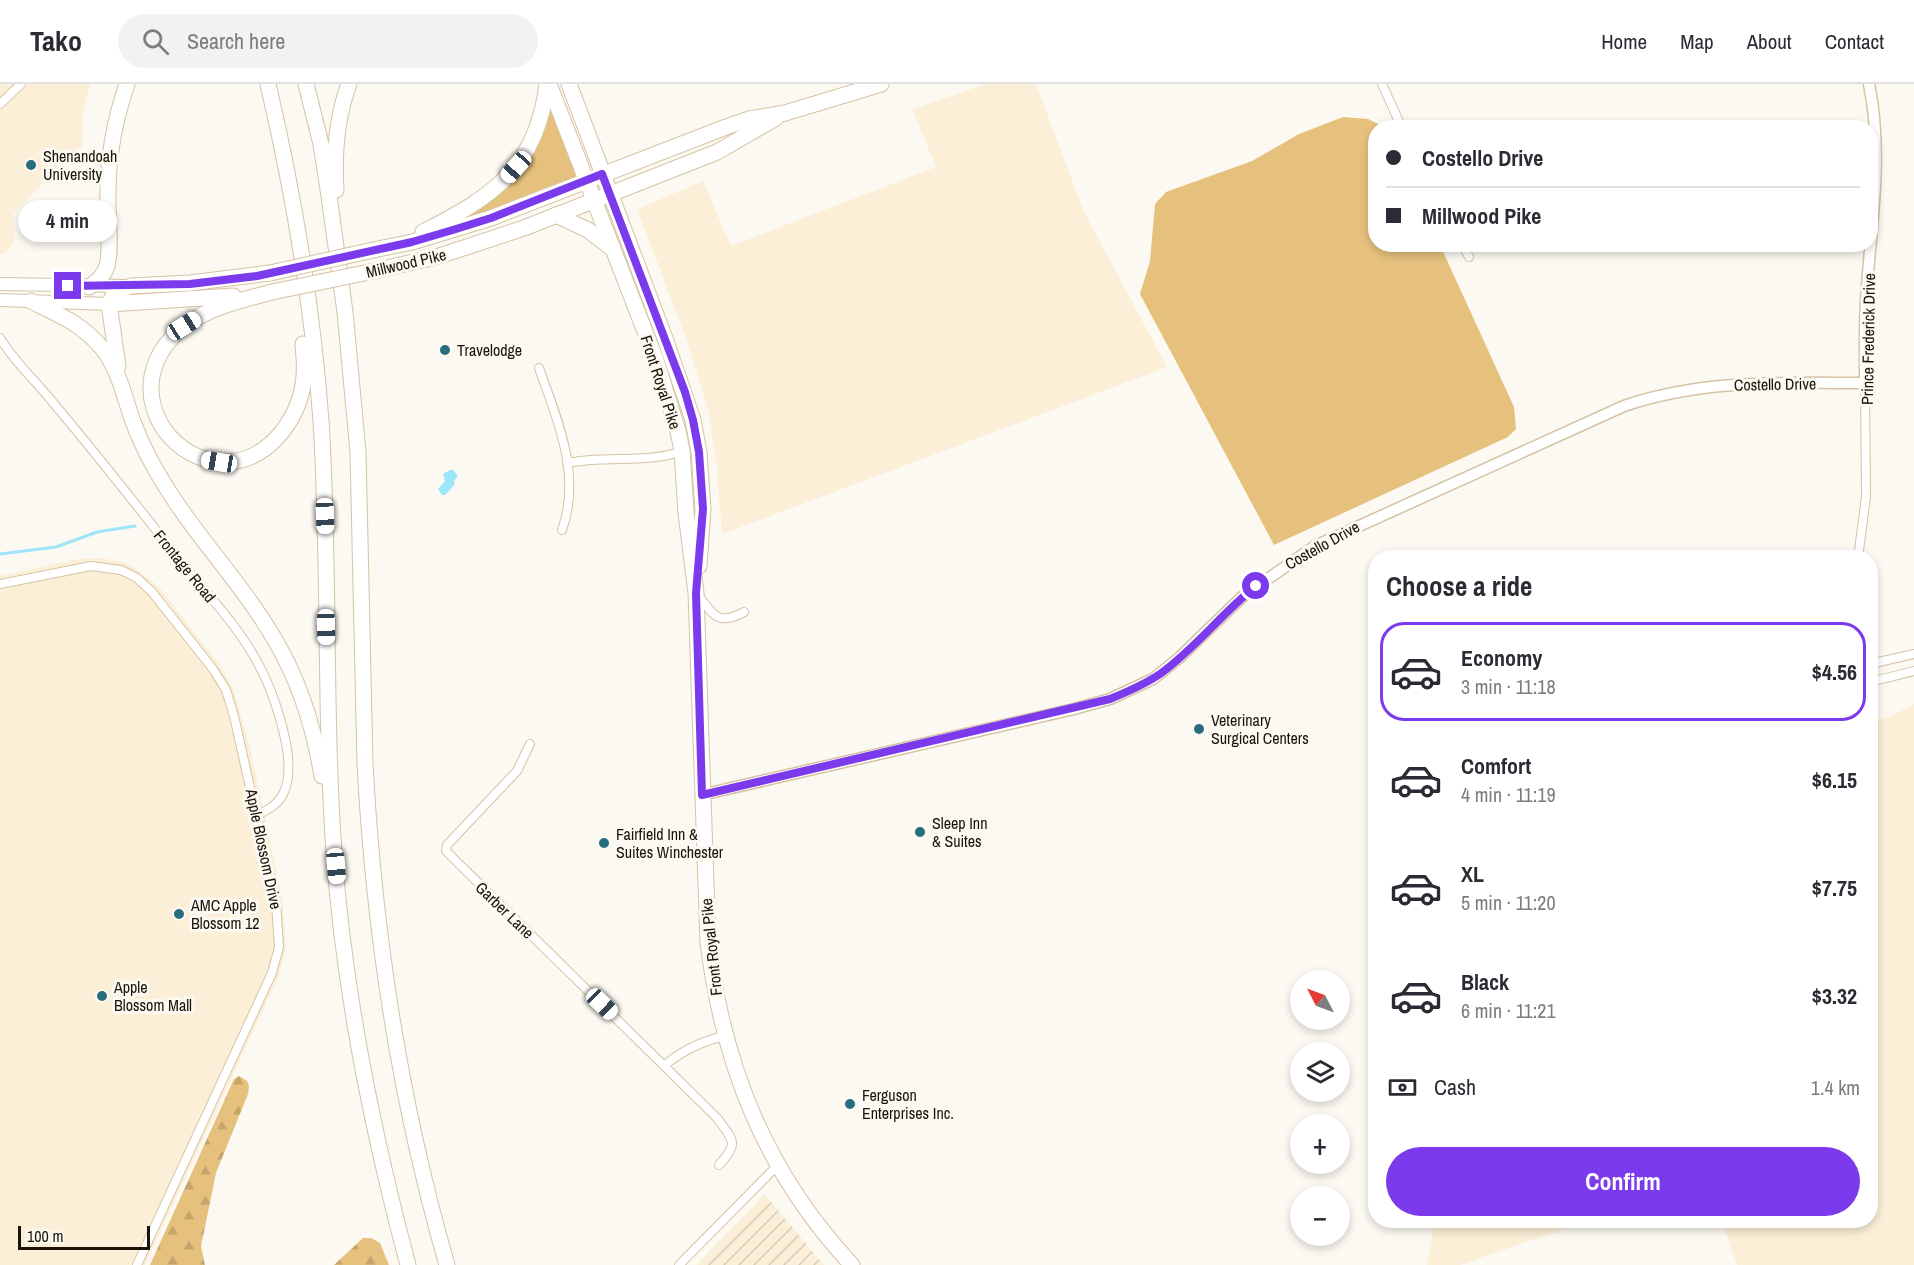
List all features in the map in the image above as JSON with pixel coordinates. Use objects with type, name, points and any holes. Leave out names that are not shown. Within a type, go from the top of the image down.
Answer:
[{"type":"highway","points":[[89,287],[102,275],[108,261],[110,155],[114,126],[127,84]]},
{"type":"highway","points":[[268,84],[286,169],[307,297],[321,419],[328,727],[334,850],[345,957],[364,1077],[380,1157],[408,1265]]},
{"type":"highway","points":[[306,84],[321,144],[345,312]]},
{"type":"highway","points":[[349,84],[341,110],[335,182],[358,452],[368,815],[379,927],[403,1077],[447,1265]]},
{"type":"highway","points":[[396,245],[475,204],[504,180],[524,155],[539,128],[548,84]]},
{"type":"highway","name":"Front Royal Pike","points":[[548,84],[665,386],[682,452],[686,513],[696,593],[708,942],[712,975],[725,1036],[752,1114],[777,1166],[819,1227],[852,1265]]},
{"type":"highway","name":"Front Royal Pike","points":[[569,84],[685,392],[697,441],[703,509],[696,593]]},
{"type":"highway","name":"Millwood Pike","points":[[131,286],[190,284],[270,273],[396,245],[491,218],[749,119],[784,113],[881,84]]},
{"type":"highway","name":"Millwood Pike","points":[[109,304],[272,292],[379,270],[475,245],[717,152],[784,113]]},
{"type":"highway","points":[[556,215],[588,230],[613,249]]},
{"type":"highway","points":[[124,396],[113,340],[109,304],[115,292],[131,286]]},
{"type":"highway","points":[[272,292],[197,317],[173,336],[157,359],[150,386],[154,412],[168,436],[198,457],[231,462],[252,456],[272,442],[288,424],[298,403],[304,376],[303,314],[307,297]]},
{"type":"highway","points":[[31,301],[67,317],[90,335],[111,362],[141,442],[158,474],[264,623],[294,677],[314,735],[334,850]]},
{"type":"main road","name":"Millwood Pike","points":[[0,284],[131,286]]},
{"type":"main road","name":"Millwood Pike","points":[[0,300],[109,304]]},
{"type":"street","points":[[0,104],[21,84]]},
{"type":"street","points":[[1382,84],[1398,120]]},
{"type":"street","name":"Prince Frederick Drive","points":[[1869,84],[1875,120]]},
{"type":"street","points":[[1466,252],[1469,257]]},
{"type":"street","name":"Prince Frederick Drive","points":[[1859,550],[1866,497],[1865,383],[1870,252]]},
{"type":"street","name":"Frontage Road","points":[[0,339],[237,631],[255,658],[279,715],[288,764],[287,782],[283,794],[276,804],[257,815]]},
{"type":"street","points":[[539,368],[559,422],[568,463],[568,514],[562,530]]},
{"type":"street","name":"Costello Drive","points":[[702,795],[1063,712],[1124,694],[1160,674],[1242,597],[1315,546],[1624,406],[1678,391],[1726,384],[1865,383]]},
{"type":"street","points":[[568,463],[597,459],[659,457],[682,452],[697,441]]},
{"type":"street","name":"Apple Blossom Drive","points":[[0,584],[80,567],[101,566],[121,570],[144,583],[152,592],[213,669],[226,690],[234,716],[276,903],[279,947],[276,961],[233,1060],[137,1265]]},
{"type":"street","points":[[696,593],[710,611],[721,618],[731,619],[744,612]]},
{"type":"street","points":[[1878,662],[1914,654]]},
{"type":"street","points":[[1878,680],[1914,671]]},
{"type":"street","name":"Garber Lane","points":[[530,744],[517,771],[447,844],[447,855],[717,1118],[732,1141],[732,1151],[719,1166]]},
{"type":"street","points":[[665,1065],[694,1046],[725,1036]]},
{"type":"street","points":[[679,1265],[777,1166]]},
{"type":"shaded area","name":"Shenandoah University","points":[[0,84],[90,84],[83,111],[82,147],[78,148],[13,213],[14,242],[5,254],[0,254]]},
{"type":"shaded area","points":[[986,84],[1036,84],[1084,212],[1167,367],[722,534],[717,468],[709,413],[686,338],[637,209],[703,181],[731,246],[936,167],[912,109]]},
{"type":"shaded area","name":"Apple Blossom Mall","points":[[101,558],[123,562],[158,586],[219,664],[233,687],[251,751],[283,902],[286,949],[279,976],[145,1265],[0,1265],[0,576],[78,559]]},
{"type":"shaded area","points":[[1914,704],[1914,1265],[1737,1265],[1724,1228],[1878,1228],[1878,719],[1890,716]]},
{"type":"shaded area","points":[[765,1195],[824,1265],[696,1265]]},
{"type":"shaded area","points":[[1433,1228],[1568,1228],[1460,1265],[1427,1265]]},
{"type":"green space","points":[[551,104],[578,172],[574,177],[455,223],[532,155],[546,128]]},
{"type":"green space","points":[[1343,117],[1370,120],[1368,120],[1368,252],[1443,252],[1514,407],[1516,429],[1508,437],[1274,545],[1140,294],[1150,261],[1155,204],[1166,192],[1252,161],[1299,134]]},
{"type":"green space","points":[[239,1076],[247,1081],[248,1094],[216,1173],[201,1246],[205,1265],[150,1265],[234,1079]]},
{"type":"green space","points":[[363,1238],[371,1238],[380,1243],[389,1265],[334,1265]]},
{"type":"water","points":[[450,470],[458,476],[454,481],[455,484],[445,495],[442,495],[438,489],[445,481],[443,474]]},
{"type":"waterway","points":[[0,554],[56,547],[97,532],[135,526]]},
{"type":"place","name":"Shenandoah University","points":[[31,165]]},
{"type":"place","name":"Travelodge","points":[[445,350]]},
{"type":"place","name":"Veterinary Surgical Centers","points":[[1199,729]]},
{"type":"place","name":"Sleep Inn & Suites","points":[[920,832]]},
{"type":"place","name":"Fairfield Inn & Suites Winchester","points":[[604,843]]},
{"type":"place","name":"AMC Apple Blossom 12","points":[[179,914]]},
{"type":"place","name":"Apple Blossom Mall","points":[[102,996]]},
{"type":"place","name":"Ferguson Enterprises Inc.","points":[[850,1104]]},
{"type":"route","points":[[68,286],[190,284],[257,276],[412,242],[456,229],[491,218],[602,174],[685,392],[699,452],[703,509],[696,593],[702,795],[1074,709],[1132,691],[1160,674],[1179,658],[1256,586]]}]
